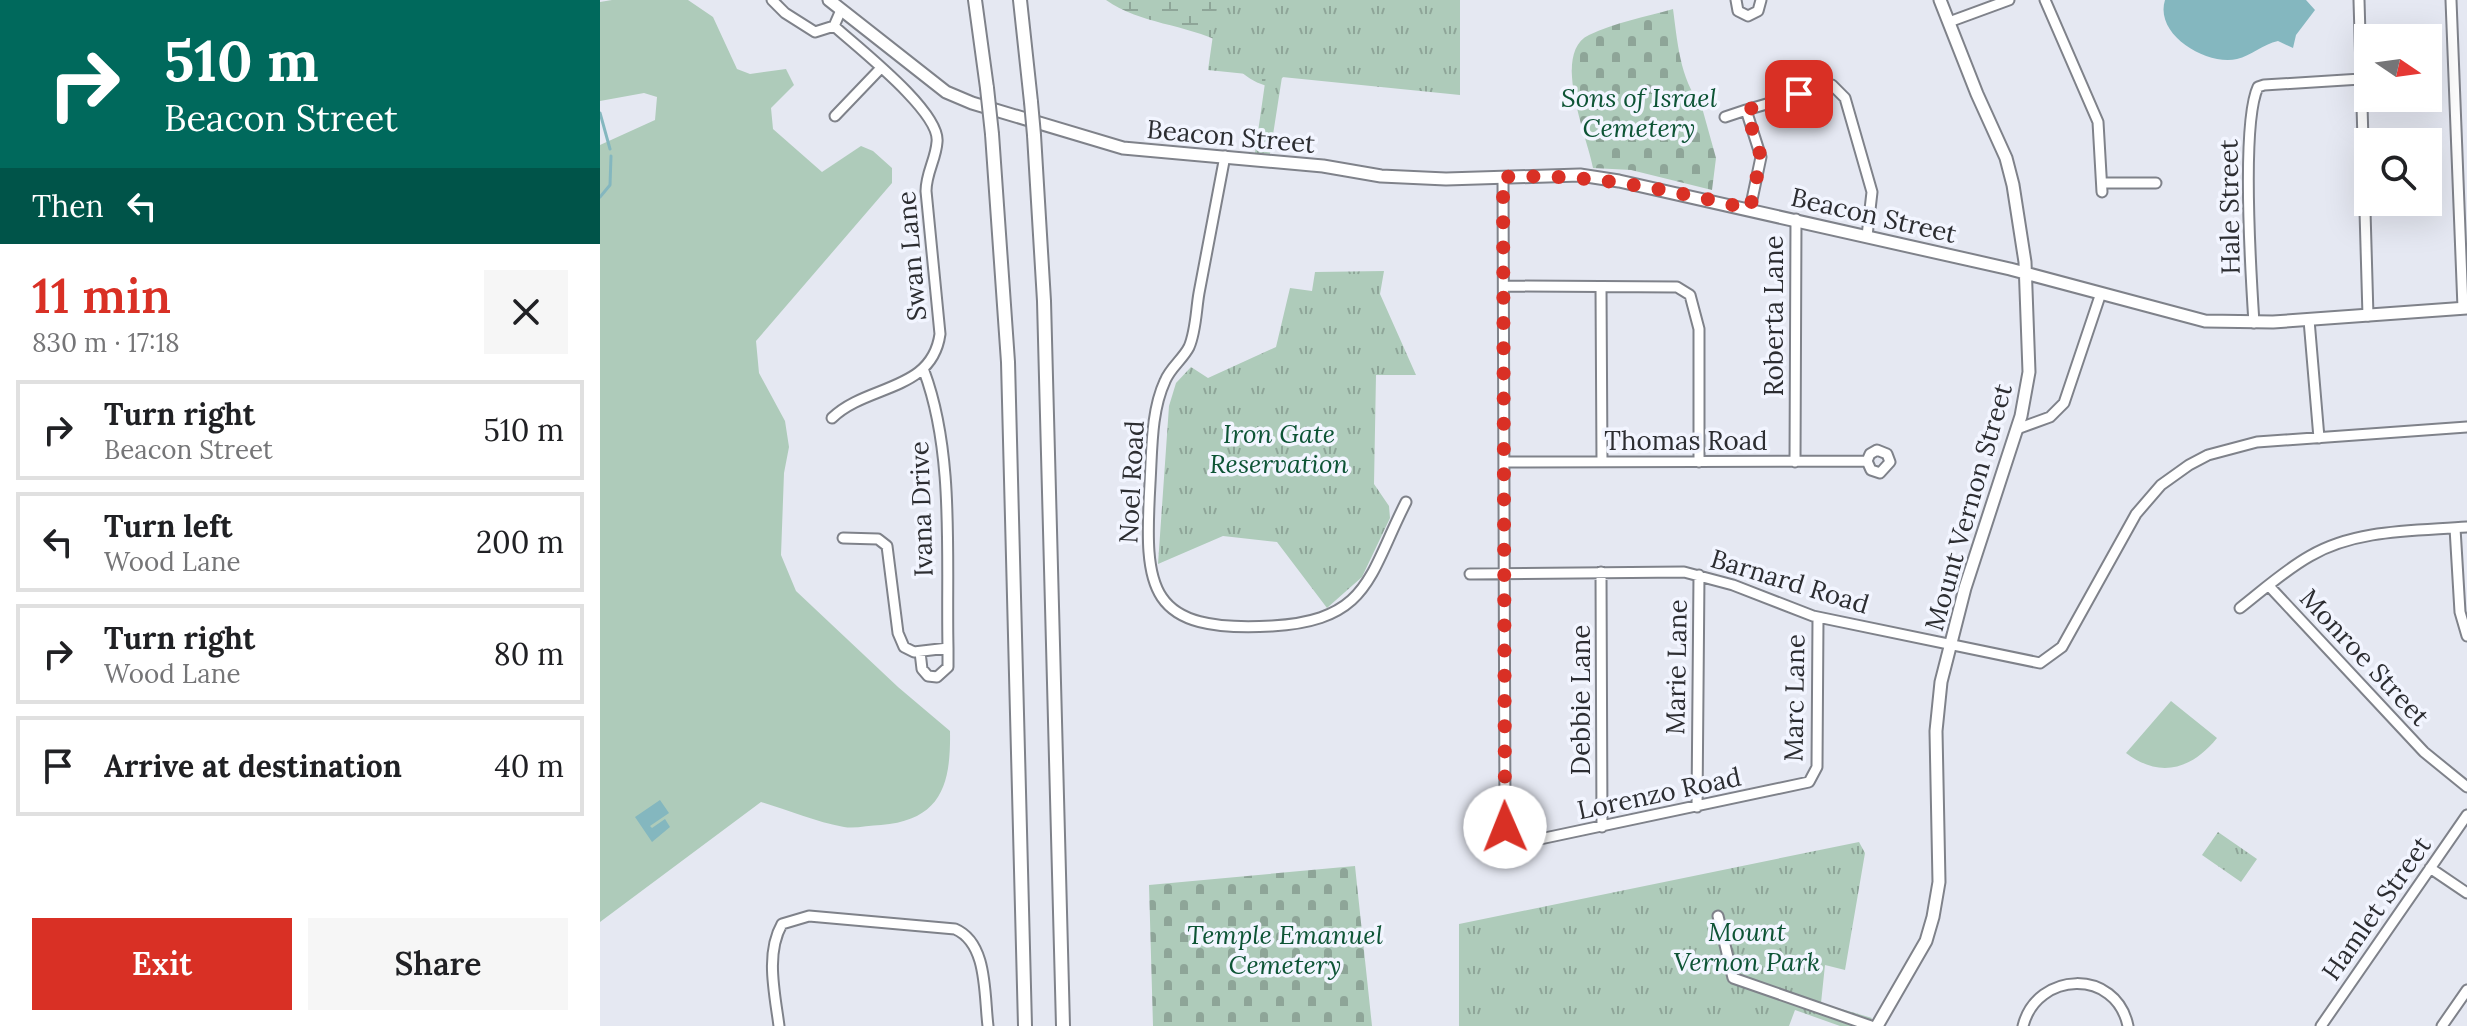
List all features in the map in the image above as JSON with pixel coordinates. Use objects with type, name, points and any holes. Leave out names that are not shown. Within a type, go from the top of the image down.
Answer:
[{"type":"highway","points":[[975,0],[992,134],[1008,362],[1025,1026]]},
{"type":"highway","points":[[1020,0],[1034,135],[1044,301],[1063,1026]]},
{"type":"main road","name":"Beacon Street","points":[[829,0],[930,83],[959,99],[1123,148],[1225,156],[1381,176],[1446,179],[1580,175],[1652,186],[2026,273],[2205,321],[2254,323],[2465,308]]},
{"type":"main road","name":"Mount Vernon Street","points":[[1874,1026],[1926,941],[1933,917],[1939,882],[1937,722],[1941,682],[1965,588],[2017,429],[2029,372],[2026,273],[2020,212],[2006,158],[1940,0]]},
{"type":"street","points":[[772,0],[785,13],[815,32],[834,26],[841,10]]},
{"type":"street","points":[[1736,0],[1738,11],[1748,16],[1758,11],[1761,0]]},
{"type":"street","points":[[1949,22],[2009,0]]},
{"type":"street","points":[[2045,0],[2098,122],[2102,188],[2156,183]]},
{"type":"street","points":[[2359,0],[2360,24]]},
{"type":"street","points":[[2451,0],[2465,308]]},
{"type":"street","name":"Swan Lane","points":[[834,26],[928,115],[938,140],[926,177],[926,191],[940,334],[938,349],[924,371]]},
{"type":"street","points":[[835,116],[880,69]]},
{"type":"street","name":"Hale Street","points":[[2254,323],[2250,132],[2251,110],[2257,90],[2264,85],[2354,79]]},
{"type":"street","points":[[1725,117],[1825,85],[1840,90],[1872,192],[1867,236]]},
{"type":"street","points":[[1746,110],[1761,157],[1750,209]]},
{"type":"street","points":[[2362,112],[2368,316]]},
{"type":"street","name":"Noel Road","points":[[1225,156],[1189,347],[1163,383],[1156,414],[1147,536],[1156,591],[1179,614],[1197,621],[1266,626],[1317,621],[1339,612],[1357,596],[1372,574],[1406,502]]},
{"type":"street","points":[[1503,177],[1504,573]]},
{"type":"street","name":"Roberta Lane","points":[[1795,462],[1796,219]]},
{"type":"street","points":[[1504,286],[1677,287],[1690,295],[1699,329],[1699,462]]},
{"type":"street","points":[[1601,287],[1602,462]]},
{"type":"street","points":[[2017,429],[2050,417],[2064,403],[2101,293]]},
{"type":"street","points":[[2309,320],[2319,438],[2467,427]]},
{"type":"street","points":[[832,418],[849,405],[924,371]]},
{"type":"street","name":"Ivana Drive","points":[[843,538],[878,539],[887,546],[899,638],[909,650],[920,652],[922,669],[928,676],[937,677],[948,667],[942,445],[936,408],[924,371]]},
{"type":"street","name":"Barnard Road","points":[[1470,574],[1684,572],[1818,618],[2032,663],[2044,661],[2062,647],[2136,514],[2161,485],[2189,465],[2229,448],[2257,442],[2319,438]]},
{"type":"street","name":"Thomas Road","points":[[1504,462],[1867,461]]},
{"type":"street","points":[[2240,608],[2311,554],[2332,546],[2361,537],[2467,527]]},
{"type":"street","points":[[2455,528],[2460,612],[2467,636]]},
{"type":"street","name":"Debbie Lane","points":[[1601,572],[1602,827]]},
{"type":"street","name":"Lorenzo Road","points":[[1504,573],[1505,824],[1513,839],[1526,842],[1602,827],[1801,786],[1813,779]]},
{"type":"street","name":"Marie Lane","points":[[1697,807],[1699,575]]},
{"type":"street","name":"Monroe Street","points":[[2269,586],[2424,752],[2467,787]]},
{"type":"street","name":"Marc Lane","points":[[1813,779],[1817,767],[1818,618]]},
{"type":"street","points":[[920,652],[948,648]]},
{"type":"street","name":"Hamlet Street","points":[[2321,1026],[2467,815]]},
{"type":"street","points":[[2430,868],[2467,893]]},
{"type":"street","points":[[779,1026],[773,963],[778,932],[782,924],[809,916],[955,929],[973,942],[981,967],[988,1026]]},
{"type":"street","points":[[1718,916],[1733,978],[1874,1026]]},
{"type":"street","points":[[2023,1026],[2038,997],[2071,983],[2083,983],[2105,991],[2122,1008],[2128,1026]]},
{"type":"street","points":[[2442,1026],[2467,990]]},
{"type":"green space","points":[[688,0],[713,17],[737,69],[750,74],[786,69],[794,85],[771,108],[773,129],[822,172],[861,146],[873,151],[892,168],[892,183],[756,341],[759,373],[785,421],[789,447],[784,473],[781,555],[796,591],[898,687],[950,731],[950,750],[948,768],[938,796],[917,816],[901,822],[848,827],[761,802],[600,922],[600,145],[655,120],[657,97],[644,93],[600,101],[600,2]]},
{"type":"green space","points":[[1106,0],[1292,0],[1302,63],[1270,87],[1254,81],[1241,71],[1223,43],[1133,14]]},
{"type":"green space","points":[[1218,0],[1460,0],[1460,95],[1282,77],[1270,154],[1255,153],[1266,76],[1208,70]]},
{"type":"green space","name":"Sons of Israel Cemetery","points":[[1673,9],[1684,71],[1701,104],[1716,158],[1712,190],[1631,170],[1593,168],[1574,96],[1573,59],[1578,45],[1589,35]]},
{"type":"green space","name":"Iron Gate Reservation","points":[[1384,271],[1380,294],[1416,375],[1376,375],[1374,484],[1389,506],[1390,518],[1362,577],[1327,608],[1277,542],[1223,536],[1158,564],[1169,406],[1176,383],[1191,367],[1208,378],[1276,347],[1290,288],[1312,291],[1315,272]]},
{"type":"green space","points":[[2171,701],[2217,738],[2197,757],[2175,767],[2151,766],[2126,753]]},
{"type":"green space","points":[[2218,832],[2257,859],[2241,882],[2202,855]]},
{"type":"green space","name":"Mount Vernon Park","points":[[1859,842],[1865,853],[1845,970],[1825,965],[1821,1003],[1872,1018],[1867,1026],[1840,1026],[1795,1010],[1789,1026],[1459,1026],[1459,924]]},
{"type":"green space","name":"Temple Emanuel Cemetery","points":[[1355,866],[1372,1026],[1153,1026],[1149,885]]},
{"type":"water","points":[[2165,0],[2306,0],[2315,10],[2296,35],[2293,48],[2278,41],[2237,59],[2225,60],[2198,53],[2175,36],[2167,25]]},
{"type":"water","points":[[660,800],[669,813],[650,826],[652,828],[665,819],[670,827],[652,842],[635,817]]},
{"type":"waterway","points":[[600,113],[610,149]]},
{"type":"waterway","points":[[600,197],[610,185],[611,156]]},
{"type":"route","points":[[1505,827],[1503,177],[1580,175],[1652,186],[1750,209],[1761,157],[1746,110],[1799,94]]}]
